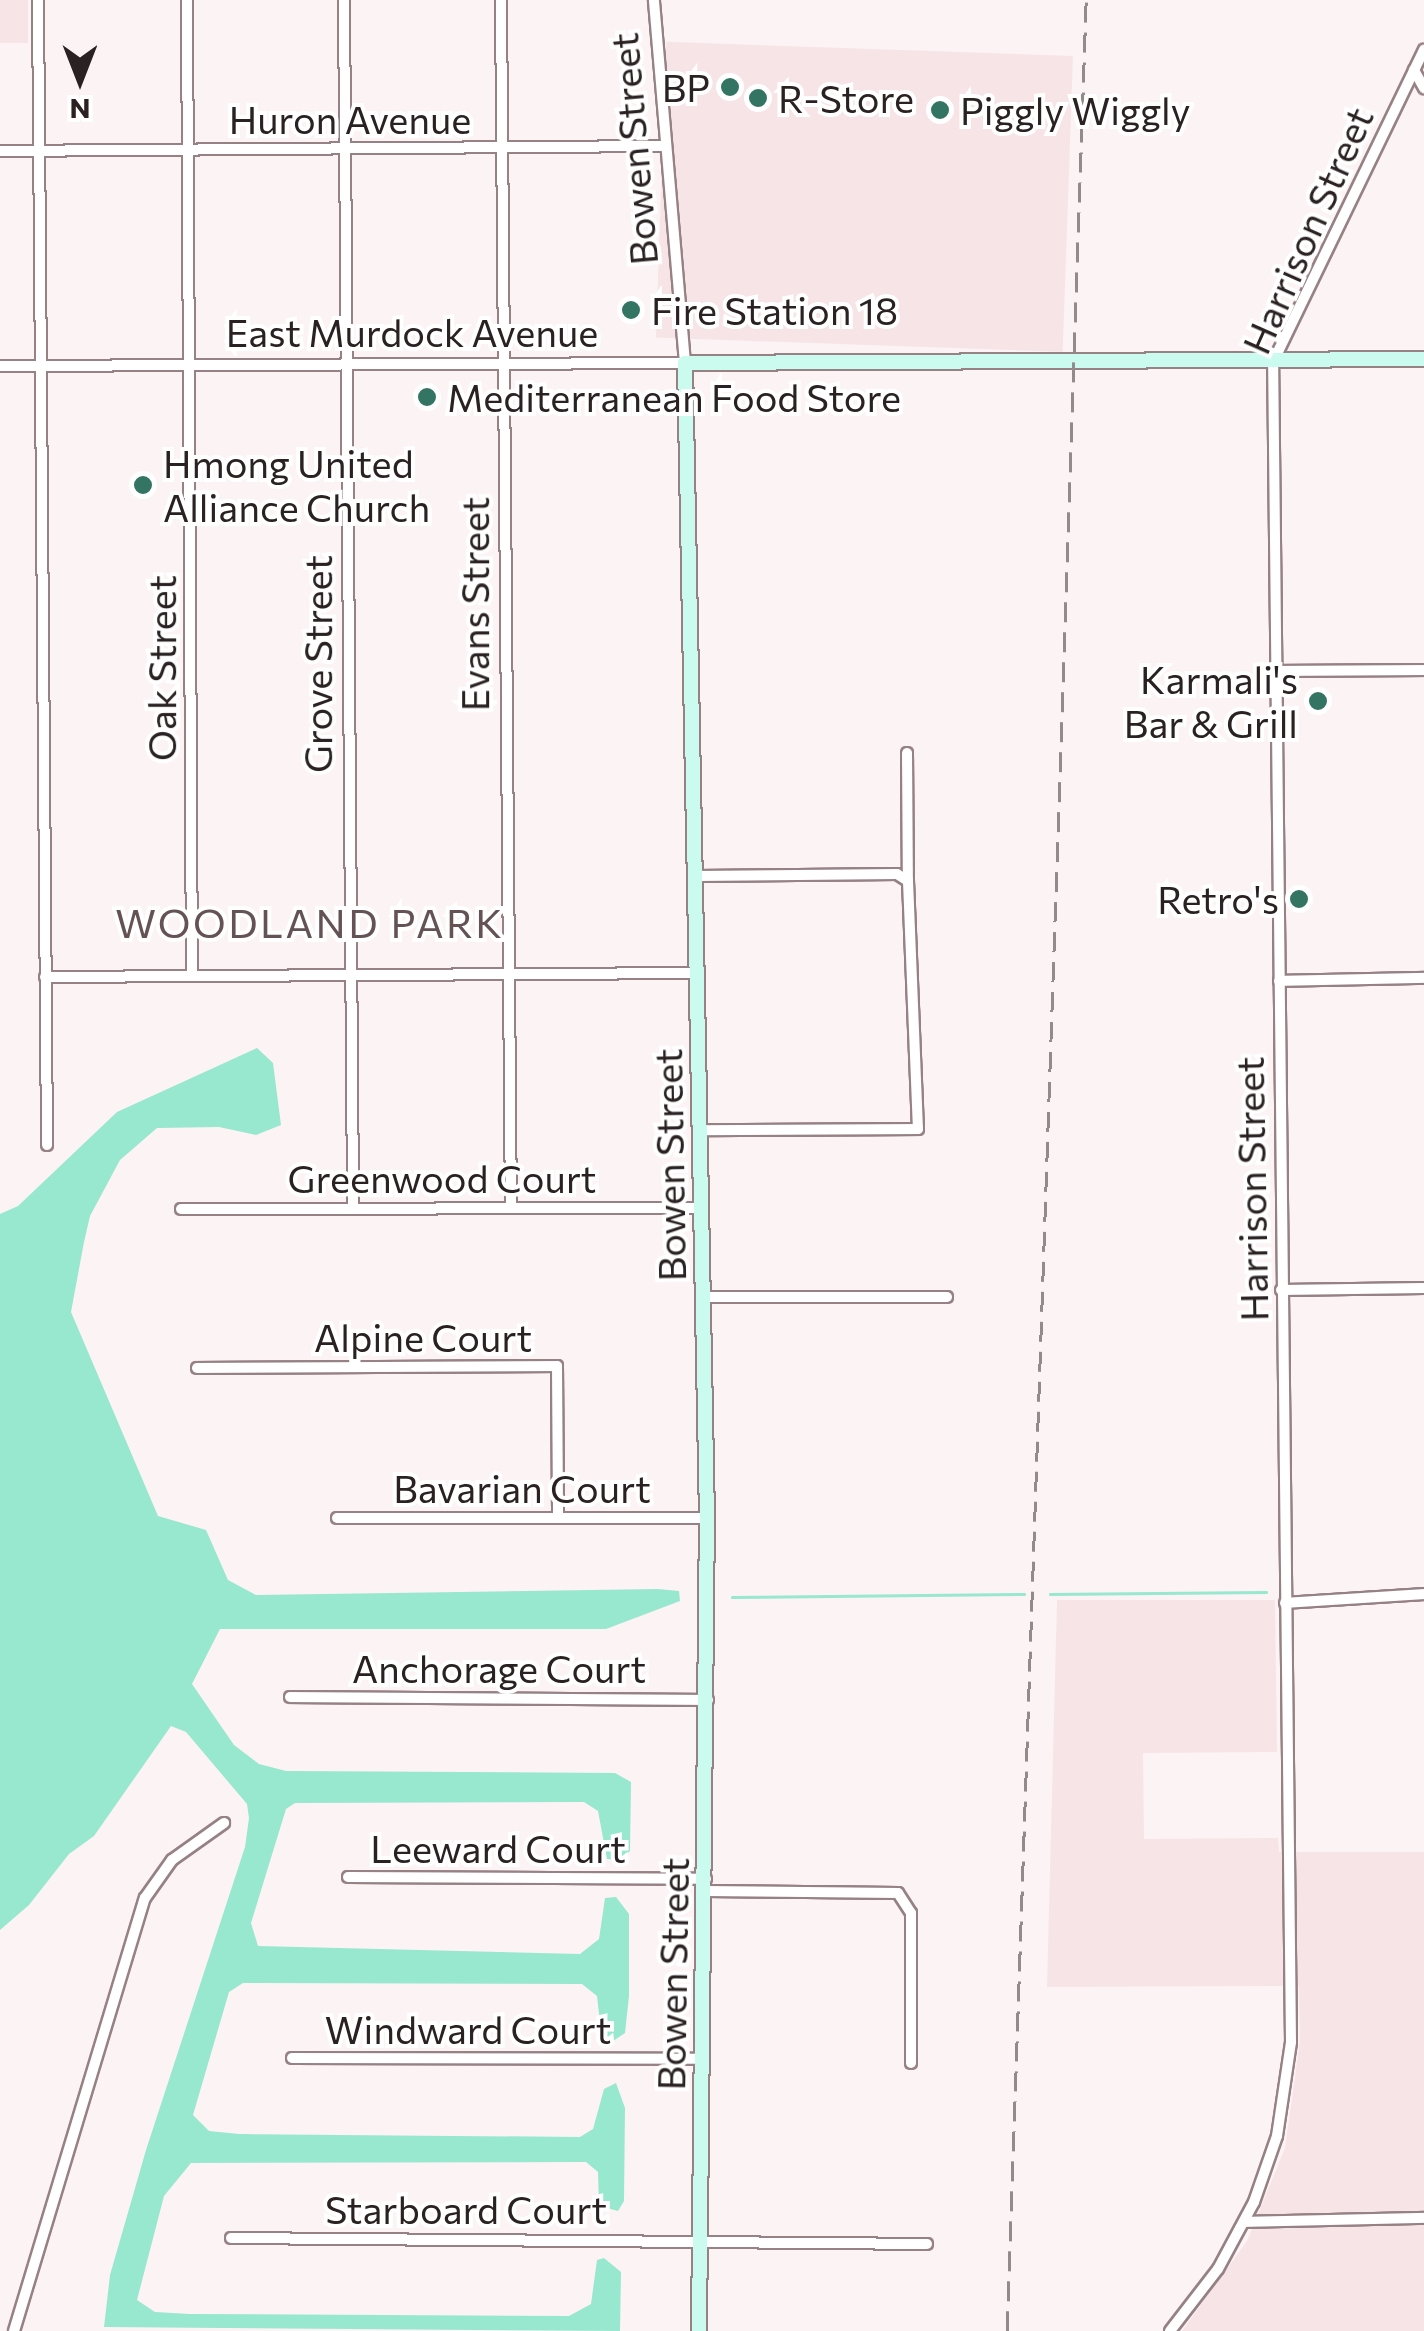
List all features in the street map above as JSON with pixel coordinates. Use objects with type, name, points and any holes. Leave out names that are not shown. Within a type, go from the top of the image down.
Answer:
[{"type":"main road","name":"East Murdock Avenue","points":[[685,364],[1424,359]]},
{"type":"main road","name":"Bowen Street","points":[[685,364],[698,876],[707,1518],[706,1885],[698,2331]]},
{"type":"street","points":[[38,0],[47,1145]]},
{"type":"street","name":"Oak Street","points":[[187,0],[192,976]]},
{"type":"street","name":"Grove Street","points":[[344,0],[353,1208]]},
{"type":"street","name":"Evans Street","points":[[501,0],[506,974],[511,1208]]},
{"type":"street","name":"Bowen Street","points":[[654,0],[663,146],[685,364]]},
{"type":"street","name":"Harrison Street","points":[[1170,2331],[1245,2222],[1277,2136],[1291,2042],[1273,362],[1424,50]]},
{"type":"street","points":[[1414,70],[1424,88]]},
{"type":"street","name":"Huron Avenue","points":[[0,151],[663,146]]},
{"type":"street","name":"East Murdock Avenue","points":[[0,366],[685,364]]},
{"type":"street","points":[[1275,671],[1424,670]]},
{"type":"street","points":[[702,1130],[918,1129],[908,881],[908,753]]},
{"type":"street","points":[[698,876],[896,874],[908,881]]},
{"type":"street","points":[[45,977],[699,974]]},
{"type":"street","points":[[1279,981],[1424,978]]},
{"type":"street","name":"Greenwood Court","points":[[181,1208],[702,1208]]},
{"type":"street","points":[[1282,1290],[1424,1288]]},
{"type":"street","points":[[704,1297],[946,1296]]},
{"type":"street","name":"Alpine Court","points":[[197,1368],[557,1366],[558,1518]]},
{"type":"street","name":"Bavarian Court","points":[[337,1518],[707,1518]]},
{"type":"street","points":[[1285,1603],[1424,1594]]},
{"type":"street","name":"Anchorage Court","points":[[290,1697],[708,1700]]},
{"type":"street","points":[[14,2331],[146,1898],[172,1860],[224,1823]]},
{"type":"street","name":"Leeward Court","points":[[348,1878],[898,1893],[911,1913],[911,2063]]},
{"type":"street","name":"Windward Court","points":[[292,2058],[704,2060]]},
{"type":"street","points":[[1245,2222],[1424,2218]]},
{"type":"street","name":"Starboard Court","points":[[232,2238],[927,2244]]},
{"type":"shaded area","points":[[0,0],[28,0],[28,43],[0,43]]},
{"type":"shaded area","points":[[666,42],[1073,56],[1063,352],[656,338]]},
{"type":"shaded area","points":[[257,1048],[273,1063],[281,1125],[256,1135],[219,1127],[157,1128],[120,1160],[90,1216],[84,1242],[71,1312],[158,1516],[206,1530],[228,1580],[256,1595],[658,1589],[679,1591],[680,1601],[606,1629],[220,1629],[192,1684],[234,1745],[259,1764],[286,1771],[615,1773],[631,1782],[630,1851],[620,1860],[607,1859],[598,1811],[584,1802],[295,1803],[286,1809],[251,1923],[258,1946],[580,1954],[599,1939],[605,1898],[616,1897],[629,1914],[629,1996],[625,2033],[613,2041],[601,2031],[597,1996],[582,1984],[243,1983],[229,1992],[193,2115],[209,2131],[239,2134],[580,2137],[593,2129],[604,2089],[616,2083],[625,2108],[624,2201],[618,2211],[599,2206],[598,2172],[586,2162],[191,2163],[164,2196],[137,2300],[155,2312],[190,2314],[569,2316],[591,2304],[597,2260],[604,2258],[621,2272],[620,2331],[104,2327],[110,2275],[146,2150],[245,1847],[249,1818],[247,1804],[186,1732],[171,1726],[94,1836],[69,1854],[29,1905],[0,1930],[0,1214],[18,1206],[117,1112]]},
{"type":"shaded area","points":[[1057,1600],[1275,1600],[1277,1752],[1143,1753],[1144,1839],[1278,1838],[1279,1852],[1424,1852],[1424,2331],[1182,2331],[1247,2241],[1285,2148],[1300,2041],[1299,1986],[1047,1987]]},
{"type":"waterway","points":[[1050,1594],[1266,1592]]},
{"type":"waterway","points":[[732,1597],[1024,1594]]},
{"type":"railway","points":[[1007,2331],[1086,0]]},
{"type":"place","name":"BP","points":[[730,87]]},
{"type":"place","name":"R-Store","points":[[758,98]]},
{"type":"place","name":"Piggly Wiggly","points":[[940,110]]},
{"type":"place","name":"Fire Station 18","points":[[631,310]]},
{"type":"place","name":"Mediterranean Food Store","points":[[427,397]]},
{"type":"place","name":"Hmong United Alliance Church","points":[[143,485]]},
{"type":"place","name":"Karmali's Bar & Grill","points":[[1318,701]]},
{"type":"place","name":"Retro's","points":[[1299,899]]},
{"type":"district","name":"WOODLAND PARK","points":[[310,922]]}]
